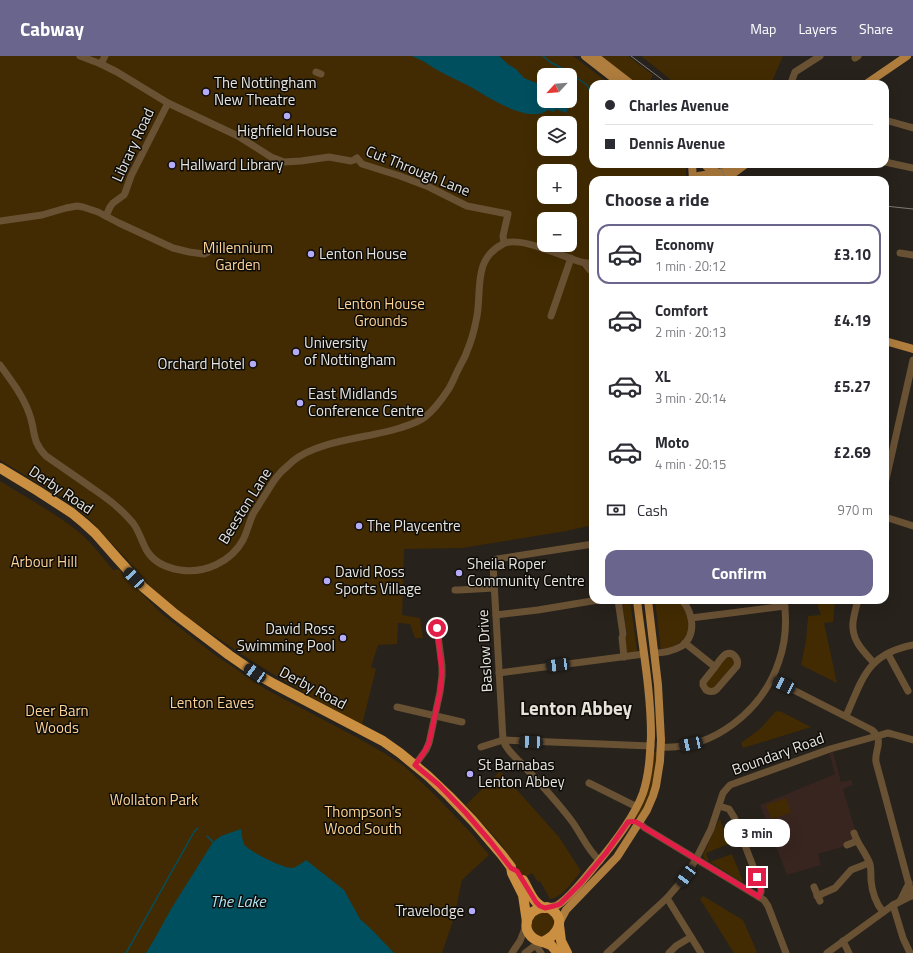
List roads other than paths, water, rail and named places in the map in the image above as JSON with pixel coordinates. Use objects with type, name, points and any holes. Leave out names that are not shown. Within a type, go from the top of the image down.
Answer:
[{"type":"highway","name":"Derby Road","points":[[0,468],[72,513],[95,533],[119,562],[143,587],[175,614],[229,655],[274,684],[383,741],[428,776],[449,796],[490,841],[511,868],[523,895],[526,924]]},
{"type":"highway","name":"Derby Road","points":[[511,868],[517,871],[536,902],[540,906],[546,908]]},
{"type":"highway","points":[[558,953],[551,946],[540,943],[528,933],[526,924],[532,912],[538,909],[546,908],[552,910],[556,914],[558,918],[561,942],[567,953]]},
{"type":"highway","points":[[540,943],[557,931],[559,924]]},
{"type":"main road","points":[[585,56],[616,80]]},
{"type":"main road","points":[[594,56],[627,80]]},
{"type":"main road","points":[[872,80],[907,56]]},
{"type":"main road","points":[[708,168],[721,176],[740,168]]},
{"type":"main road","points":[[889,342],[913,349]]},
{"type":"main road","points":[[546,908],[562,902],[600,861],[628,822],[642,795],[647,780],[650,761],[650,705],[638,604]]},
{"type":"main road","points":[[559,924],[562,916],[568,908],[617,856],[647,810],[653,796],[657,779],[661,747],[658,685],[648,604]]},
{"type":"main road","points":[[628,822],[635,821],[639,823]]},
{"type":"street","name":"Cut Through Lane","points":[[80,56],[101,64],[129,78],[168,103],[233,133],[268,155],[284,162],[329,157],[351,161],[357,158],[362,164],[429,187],[467,206],[508,214],[503,236],[504,243]]},
{"type":"street","points":[[101,64],[104,56]]},
{"type":"street","points":[[792,80],[795,72],[820,56]]},
{"type":"street","name":"Library Road","points":[[106,216],[113,203],[124,196],[131,176],[168,103]]},
{"type":"street","points":[[889,121],[913,128]]},
{"type":"street","points":[[889,163],[913,168]]},
{"type":"street","points":[[0,221],[42,215],[77,206],[84,207],[106,216],[173,248],[204,254],[207,253],[210,247]]},
{"type":"street","points":[[504,243],[526,243],[587,264]]},
{"type":"street","name":"Beeston Lane","points":[[0,365],[26,406],[31,419],[35,441],[46,456],[113,502],[134,525],[147,550],[155,560],[179,570],[198,570],[217,565],[233,554],[246,534],[253,514],[271,486],[280,473],[302,454],[331,444],[410,424],[425,417],[435,408],[450,387],[468,351],[476,320],[478,284],[482,267],[491,252],[504,243]]},
{"type":"street","points":[[900,253],[913,255]]},
{"type":"street","points":[[551,316],[571,258]]},
{"type":"street","points":[[889,466],[913,360]]},
{"type":"street","points":[[889,518],[913,526]]},
{"type":"street","name":"Baslow Drive","points":[[503,740],[494,588],[494,560],[497,558],[589,545]]},
{"type":"street","points":[[455,590],[494,588]]},
{"type":"street","points":[[496,615],[589,602]]},
{"type":"street","points":[[619,604],[623,634],[624,657]]},
{"type":"street","points":[[654,653],[669,652],[685,642],[691,632],[692,618],[690,611],[685,604]]},
{"type":"street","points":[[692,618],[778,604]]},
{"type":"street","points":[[661,747],[691,744],[708,738],[721,732],[747,713],[772,679],[780,659],[786,622],[784,604]]},
{"type":"street","points":[[857,604],[853,622],[853,634],[859,645],[874,663]]},
{"type":"street","points":[[415,765],[428,747],[440,692],[442,676],[441,640],[437,628]]},
{"type":"street","points":[[685,642],[715,667]]},
{"type":"street","points":[[846,716],[865,675],[874,663],[888,654],[913,646]]},
{"type":"street","points":[[499,673],[644,654]]},
{"type":"street","points":[[727,654],[734,655],[737,659],[738,663],[736,666],[716,691],[712,692],[706,690],[703,685],[715,667],[727,654]]},
{"type":"street","points":[[888,654],[908,691]]},
{"type":"street","points":[[772,679],[846,716],[876,733],[879,743],[876,762],[913,895],[896,903],[827,953]]},
{"type":"street","points":[[397,707],[462,722]]},
{"type":"street","name":"Boundary Road","points":[[607,953],[667,898],[683,880],[696,859],[711,829],[727,788],[733,784],[830,749],[888,733],[913,740]]},
{"type":"street","points":[[481,747],[503,740],[650,746]]},
{"type":"street","points":[[503,740],[508,750],[561,808],[593,854],[600,861]]},
{"type":"street","points":[[588,783],[637,806]]},
{"type":"street","points":[[719,806],[729,809],[732,812],[761,887],[759,897]]},
{"type":"street","points":[[639,823],[764,900],[768,906],[786,953]]},
{"type":"street","points":[[854,833],[869,862],[874,897],[883,912]]},
{"type":"street","points":[[847,845],[857,841]]},
{"type":"street","points":[[814,887],[819,898],[835,888],[851,870],[869,862]]},
{"type":"street","points":[[909,883],[896,903],[910,950]]},
{"type":"street","points":[[667,898],[701,953]]},
{"type":"street","points":[[512,953],[520,941],[526,924]]},
{"type":"street","points":[[668,953],[691,937]]},
{"type":"street","points":[[843,941],[849,953]]},
{"type":"street","points":[[525,953],[540,943],[541,953]]},
{"type":"water","points":[[412,56],[499,56],[516,69],[524,78],[537,83],[537,108],[568,108],[566,113],[556,109],[554,112],[548,110],[540,114],[519,112],[497,102]]},
{"type":"water","name":"The Lake","points":[[241,829],[244,844],[252,851],[274,863],[288,868],[298,866],[306,860],[344,890],[360,919],[394,953],[146,953],[171,909],[213,842],[221,836]]},
{"type":"waterway","points":[[543,56],[587,85],[589,89]]},
{"type":"waterway","points":[[126,953],[194,832],[198,828]]},
{"type":"waterway","points":[[207,836],[213,842]]},
{"type":"tram line","points":[[631,56],[663,80]]},
{"type":"tram line","points":[[721,168],[725,176]]},
{"type":"tram line","points":[[889,206],[913,209]]},
{"type":"place","name":"The Nottingham New Theatre","points":[[206,92]]},
{"type":"place","name":"Highfield House","points":[[287,116]]},
{"type":"place","name":"Hallward Library","points":[[172,165]]},
{"type":"place","name":"Lenton House","points":[[311,254]]},
{"type":"place","name":"University of Nottingham","points":[[296,352]]},
{"type":"place","name":"Orchard Hotel","points":[[253,364]]},
{"type":"place","name":"East Midlands Conference Centre","points":[[300,403]]},
{"type":"place","name":"The Playcentre","points":[[359,526]]},
{"type":"place","name":"Sheila Roper Community Centre","points":[[459,573]]},
{"type":"place","name":"David Ross Sports Village","points":[[327,581]]},
{"type":"place","name":"David Ross Swimming Pool","points":[[343,638]]},
{"type":"place","name":"St Barnabas Lenton Abbey","points":[[470,774]]},
{"type":"place","name":"Travelodge","points":[[472,911]]},
{"type":"district","name":"Lenton Abbey","points":[[576,708]]},
{"type":"park label","name":"Millennium Garden","points":[[238,256]]},
{"type":"park label","name":"Lenton House Grounds","points":[[381,312]]},
{"type":"park label","name":"Arbour Hill","points":[[44,562]]},
{"type":"park label","name":"Lenton Eaves","points":[[212,703]]},
{"type":"park label","name":"Deer Barn Woods","points":[[57,720]]},
{"type":"park label","name":"Wollaton Park","points":[[154,800]]},
{"type":"park label","name":"Thompson's Wood South","points":[[363,820]]}]
